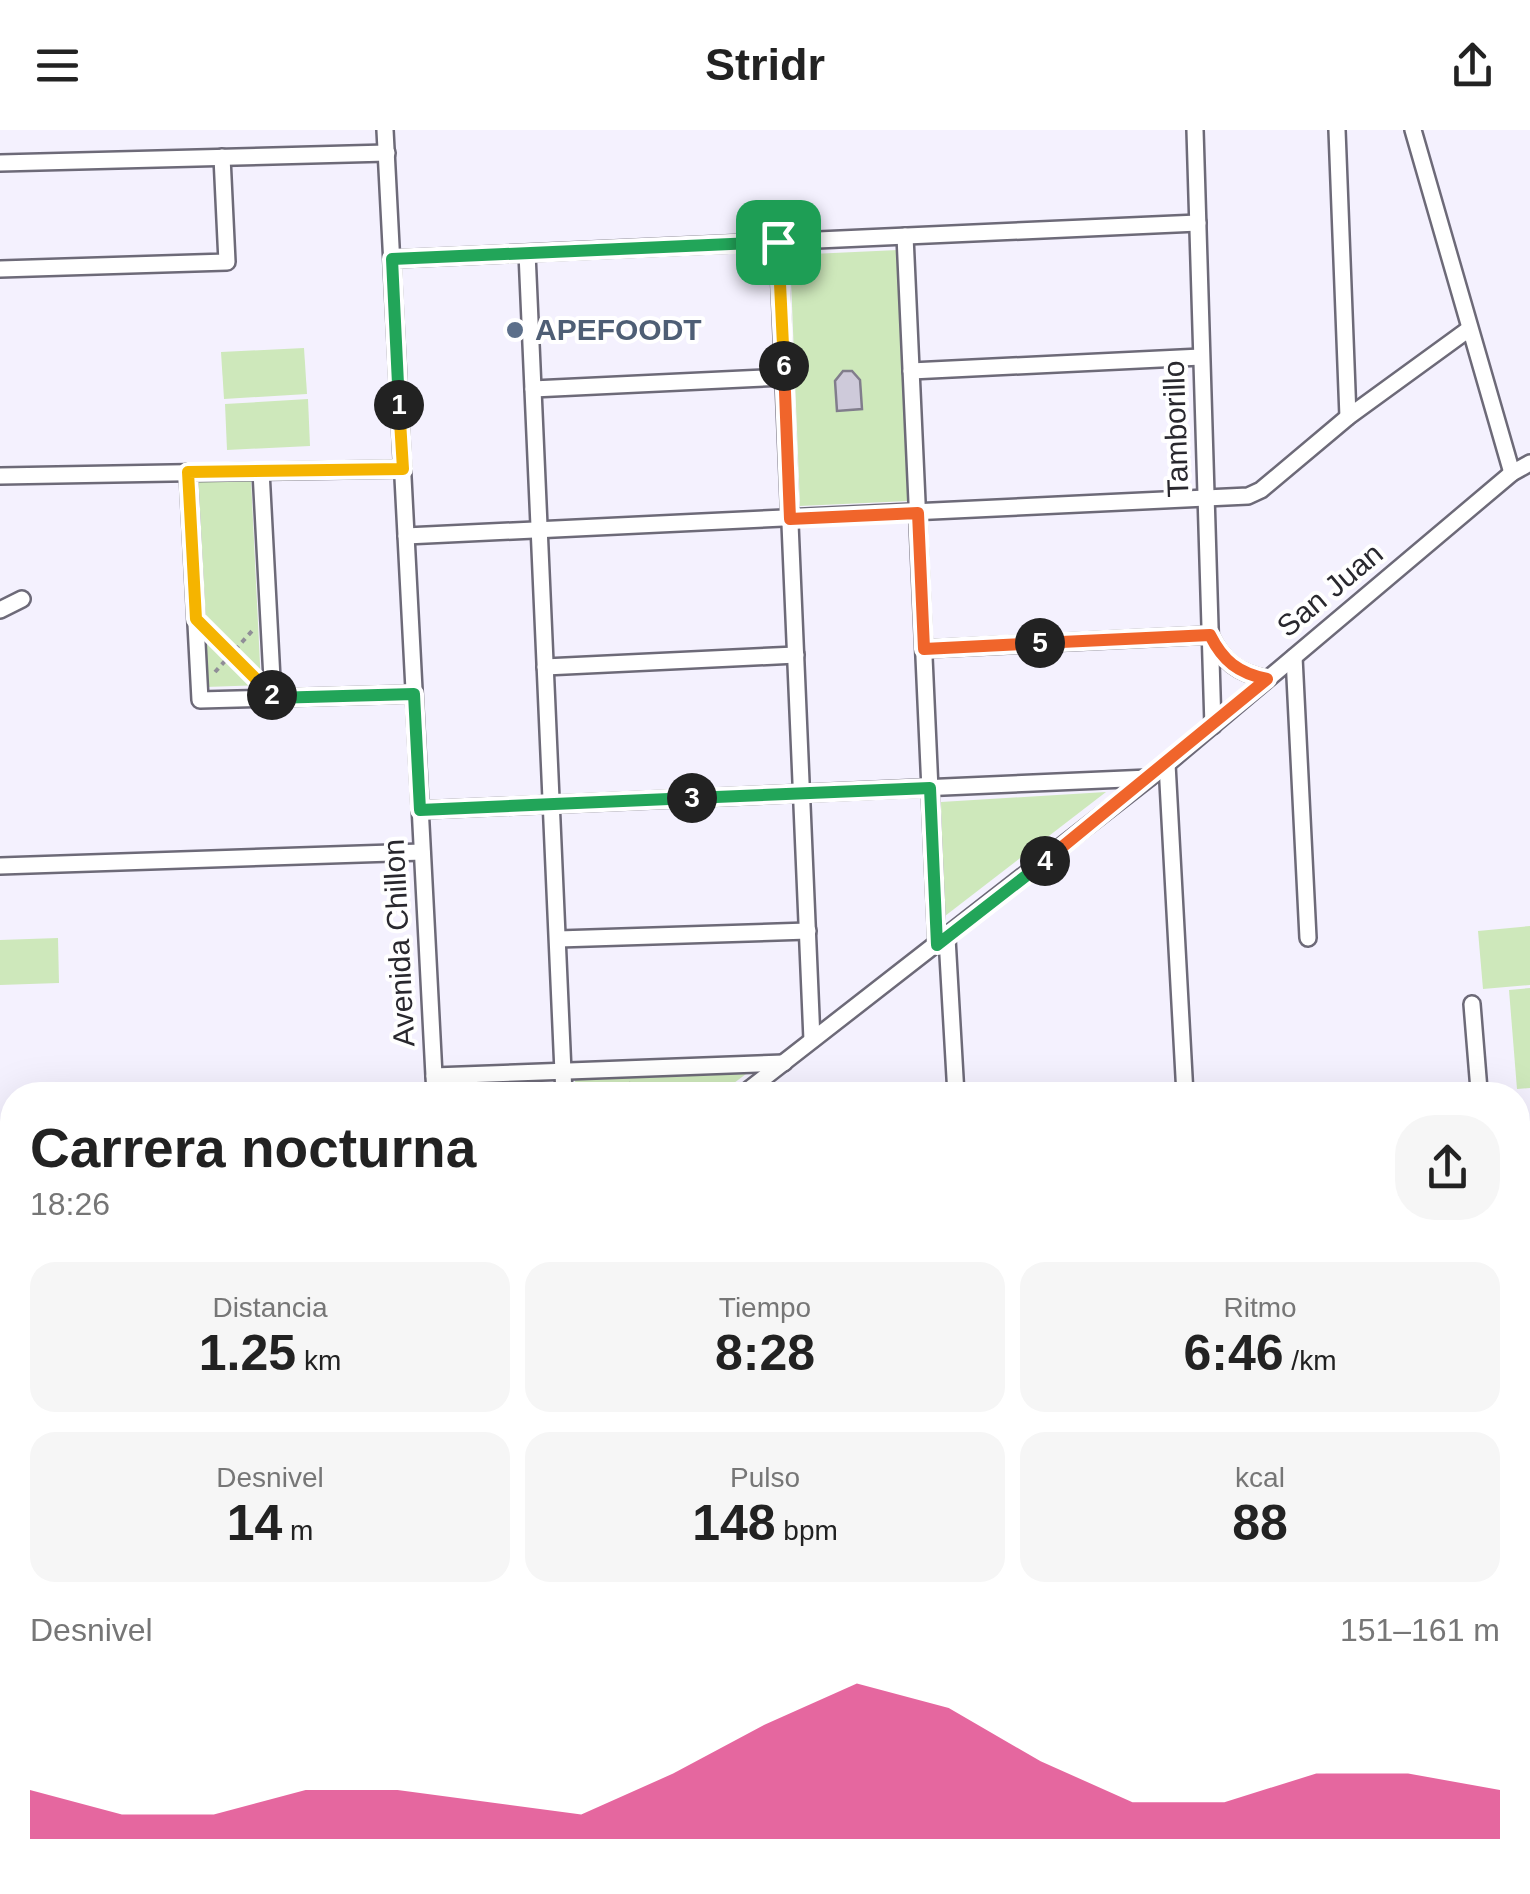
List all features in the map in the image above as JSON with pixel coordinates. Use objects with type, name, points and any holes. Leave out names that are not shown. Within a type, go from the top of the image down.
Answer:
[{"type":"street","name":"Avenida Chillon","points":[[386,130],[434,1082]]},
{"type":"street","name":"Tamborillo","points":[[1195,130],[1212,726]]},
{"type":"street","points":[[1336,130],[1348,416]]},
{"type":"street","points":[[1413,130],[1512,473]]},
{"type":"street","points":[[0,163],[386,153]]},
{"type":"street","points":[[0,268],[227,262],[222,158]]},
{"type":"street","points":[[392,259],[1198,223]]},
{"type":"street","points":[[905,236],[930,788],[955,1082]]},
{"type":"street","points":[[778,242],[812,1040]]},
{"type":"street","points":[[527,253],[563,1082]]},
{"type":"street","points":[[406,536],[1248,496],[1262,490],[1348,416],[1469,329]]},
{"type":"street","points":[[911,371],[1202,357]]},
{"type":"street","points":[[533,389],[784,377]]},
{"type":"street","name":"San Juan","points":[[767,1082],[812,1040],[1167,764],[1512,473],[1530,463]]},
{"type":"street","points":[[0,476],[403,469]]},
{"type":"street","points":[[261,471],[272,694]]},
{"type":"street","points":[[188,472],[200,700],[272,694],[414,694]]},
{"type":"street","points":[[0,610],[22,599]]},
{"type":"street","points":[[924,649],[1210,635],[1231,666],[1267,679]]},
{"type":"street","points":[[545,667],[796,655]]},
{"type":"street","points":[[1294,657],[1308,938]]},
{"type":"street","points":[[1167,764],[1184,1082]]},
{"type":"street","points":[[420,810],[1149,778]]},
{"type":"street","points":[[0,866],[422,852]]},
{"type":"street","points":[[558,939],[808,931]]},
{"type":"street","points":[[1472,1004],[1478,1082]]},
{"type":"street","points":[[434,1076],[784,1063]]},
{"type":"path","points":[[200,690],[268,612]]},
{"type":"path","points":[[196,619],[272,694]]},
{"type":"green space","points":[[898,250],[908,501],[800,506],[790,255]]},
{"type":"green space","points":[[304,348],[307,394],[224,399],[221,352]]},
{"type":"green space","points":[[308,399],[310,446],[227,450],[225,404]]},
{"type":"green space","points":[[251,479],[261,685],[206,687],[196,482]]},
{"type":"green space","points":[[1106,792],[945,916],[944,916],[941,802]]},
{"type":"green space","points":[[1530,926],[1530,985],[1483,989],[1478,931]]},
{"type":"green space","points":[[58,938],[59,983],[0,985],[0,940]]},
{"type":"green space","points":[[1530,988],[1530,1082],[1516,1082],[1509,990]]},
{"type":"green space","points":[[746,1074],[735,1082],[575,1080]]},
{"type":"building","points":[[843,371],[852,371],[860,380],[862,409],[837,411],[835,381]]},
{"type":"place","name":"APEFOODT","points":[[515,330]]},
{"type":"route","points":[[778,242],[790,519],[918,513],[924,649],[1210,635],[1231,666],[1267,679],[1167,764],[937,945],[930,788],[420,810],[414,694],[272,698],[272,691],[196,619],[188,472],[403,469],[392,259],[778,242]]}]
